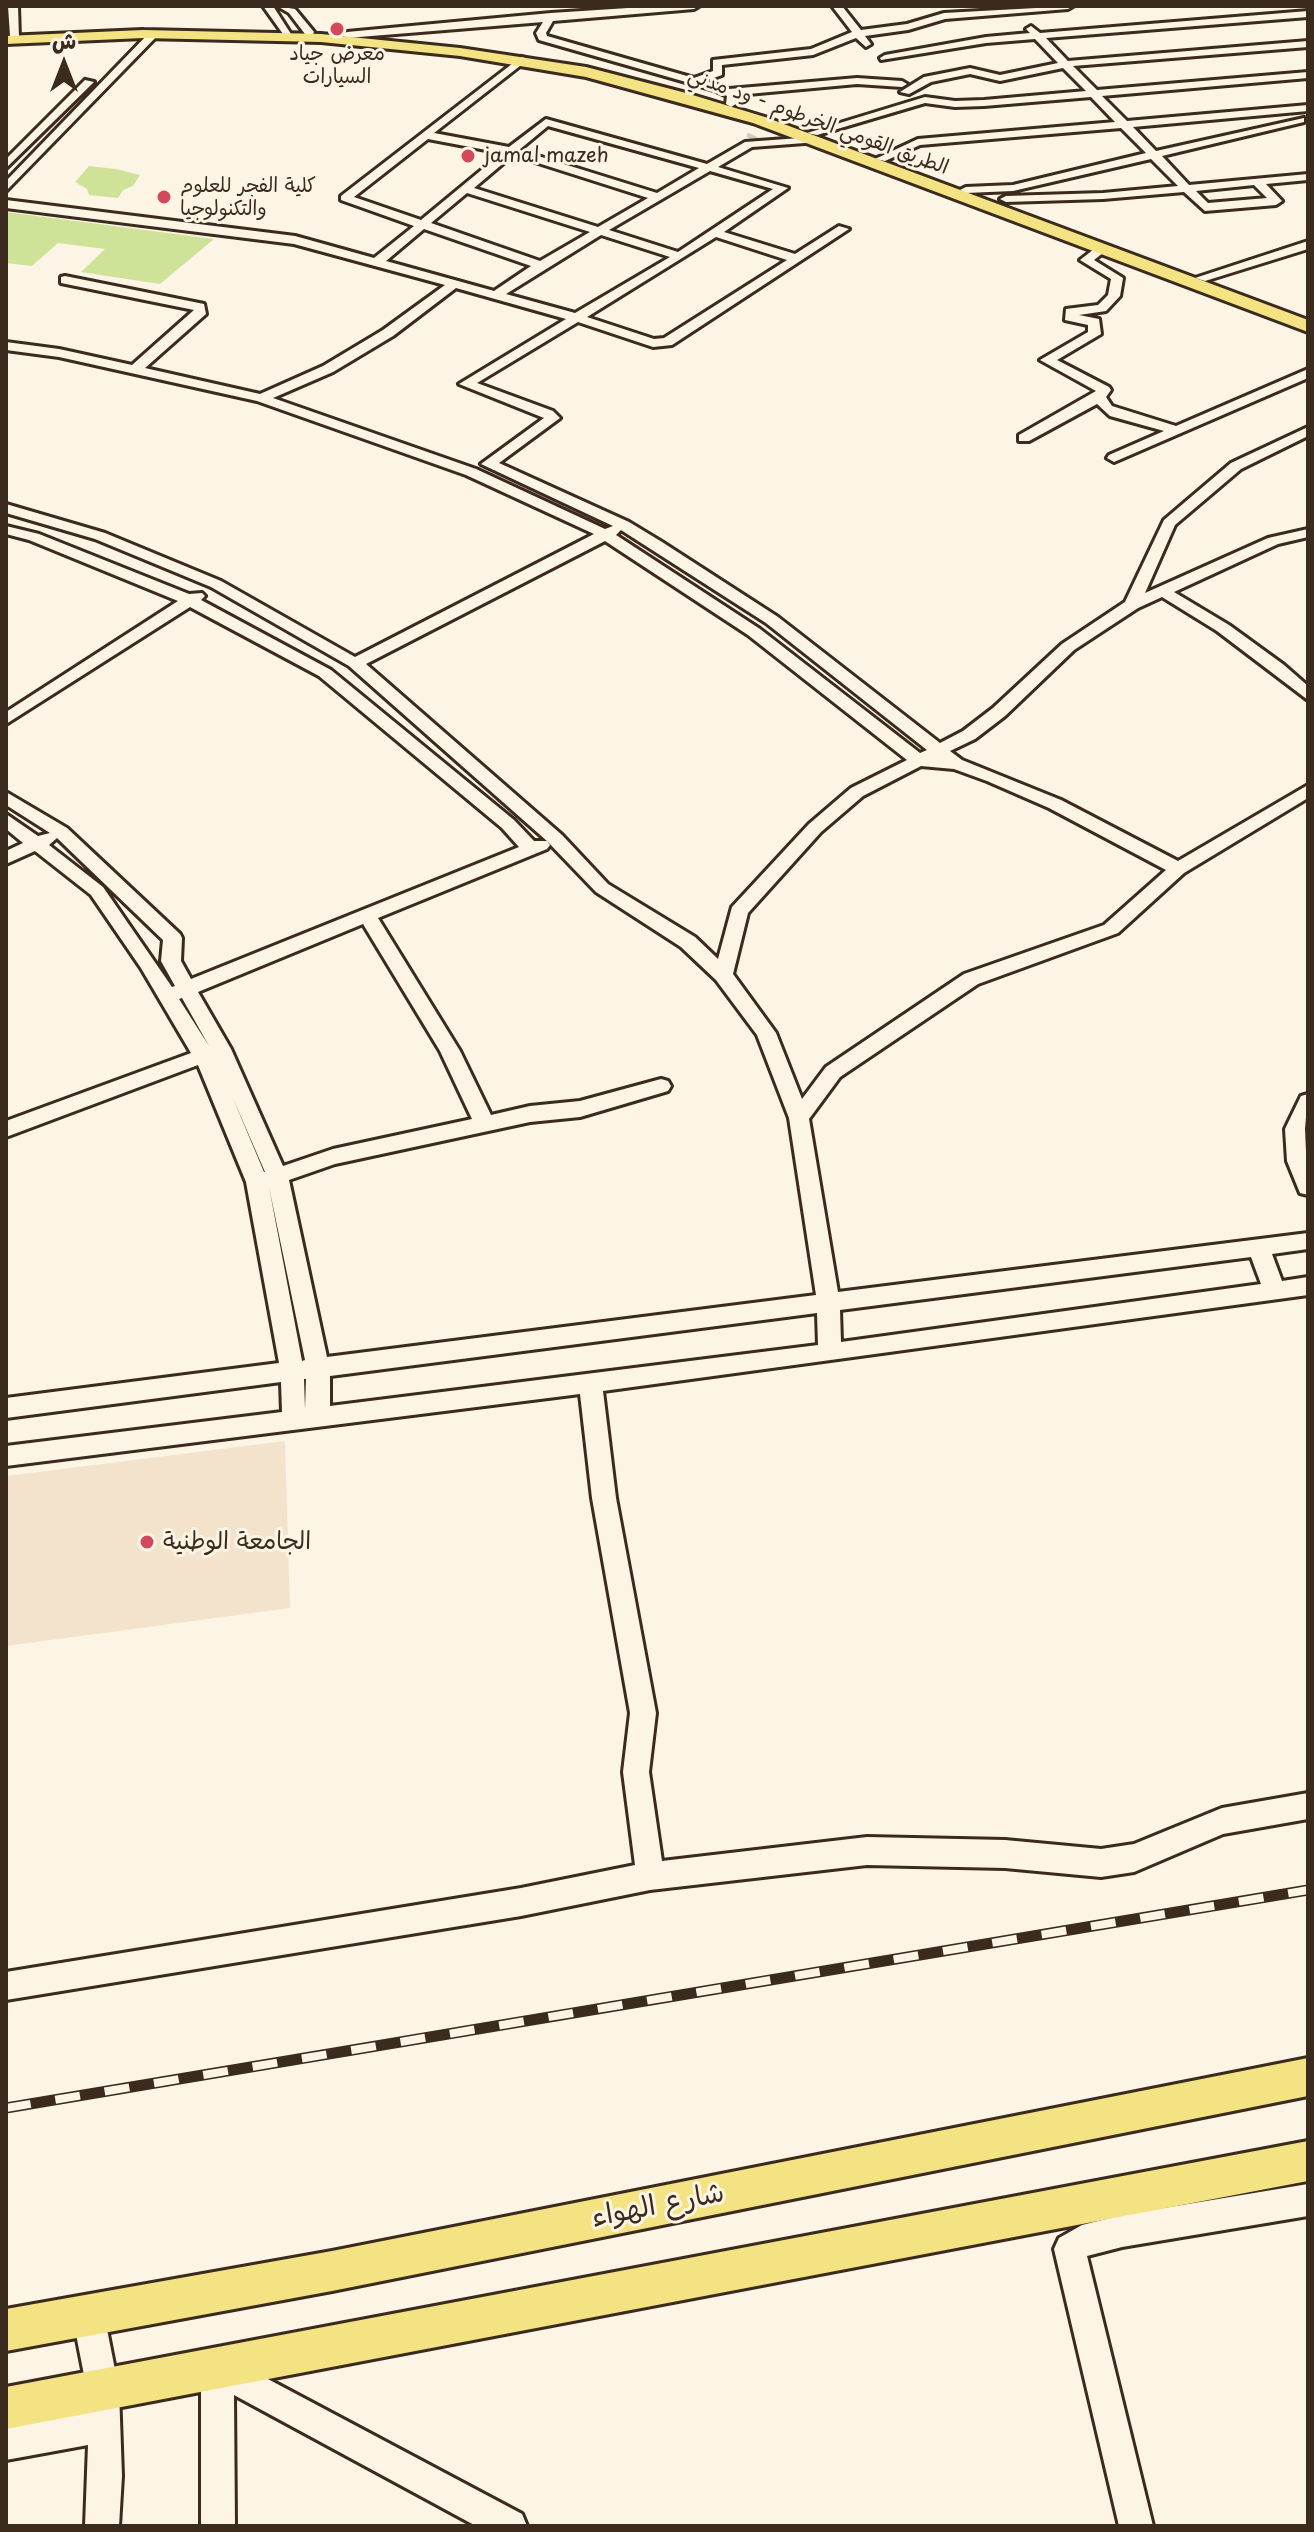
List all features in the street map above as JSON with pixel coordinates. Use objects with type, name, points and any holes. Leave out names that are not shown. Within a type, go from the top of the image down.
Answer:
[{"type":"highway","name":"الطريق القومي الخرطوم - ود مدني","points":[[9,37],[144,29],[347,35],[527,56],[730,98],[814,137],[1308,326]]},
{"type":"highway","name":"الطريق القومي الخرطوم - ود مدني","points":[[9,37],[60,38],[119,52],[154,34],[361,41],[521,60],[643,86],[756,137],[814,137],[966,190],[1308,318]]},
{"type":"highway","points":[[60,38],[92,41],[119,52],[205,34]]},
{"type":"main road","name":"شارع الهواء","points":[[6,2330],[332,2271],[1308,2077]]},
{"type":"main road","points":[[6,2408],[103,2408],[217,2368],[1308,2161]]},
{"type":"street","points":[[9,37],[13,6]]},
{"type":"street","points":[[268,6],[287,32]]},
{"type":"street","points":[[282,6],[292,11],[309,32]]},
{"type":"street","points":[[527,6],[551,16]]},
{"type":"street","points":[[347,35],[694,6]]},
{"type":"street","points":[[837,6],[856,34],[885,58],[903,88]]},
{"type":"street","points":[[695,81],[718,73],[717,62],[813,52],[856,34],[908,27],[944,16],[1010,8],[1068,6]]},
{"type":"street","points":[[1010,8],[1205,207],[1276,201],[1256,181]]},
{"type":"street","points":[[885,58],[970,42],[1308,14]]},
{"type":"street","points":[[1188,15],[1210,33]]},
{"type":"street","points":[[551,16],[541,33],[543,38],[695,81],[730,98],[857,81],[903,88],[925,100],[955,104],[1308,75]]},
{"type":"street","points":[[1222,42],[1244,60]]},
{"type":"street","points":[[903,88],[928,79],[970,71],[1000,78],[1066,64],[1308,44]]},
{"type":"street","points":[[1271,47],[1283,56]]},
{"type":"street","points":[[6,165],[119,52]]},
{"type":"street","points":[[6,188],[119,52]]},
{"type":"street","points":[[521,60],[345,197],[541,265]]},
{"type":"street","points":[[1295,66],[1308,75]]},
{"type":"street","points":[[1254,69],[1264,78]]},
{"type":"street","points":[[1199,84],[1209,94]]},
{"type":"street","points":[[496,295],[756,137],[814,137],[925,100]]},
{"type":"street","points":[[1220,105],[1230,115]]},
{"type":"street","points":[[966,190],[1013,188],[1154,155],[1184,132],[1230,115],[1308,108]]},
{"type":"street","points":[[881,159],[918,142],[1122,124],[1184,132],[1308,118]]},
{"type":"street","points":[[376,263],[546,122],[782,188],[680,256],[466,384],[553,418],[488,464]]},
{"type":"street","points":[[426,135],[510,151],[658,197]]},
{"type":"street","points":[[991,200],[1103,196],[1308,177]]},
{"type":"street","points":[[465,189],[680,256]]},
{"type":"street","points":[[6,204],[295,240],[578,318],[653,343],[667,342],[843,229]]},
{"type":"street","points":[[714,233],[794,258]]},
{"type":"street","points":[[1201,278],[1308,245]]},
{"type":"street","points":[[1024,438],[1099,397],[1104,390],[1101,385],[1047,360],[1095,334],[1094,322],[1070,317],[1071,312],[1102,308],[1114,296],[1117,278],[1086,260],[1102,249]]},
{"type":"street","points":[[65,280],[200,307],[201,311],[141,365]]},
{"type":"street","points":[[261,398],[328,369],[367,346],[454,284]]},
{"type":"street","points":[[6,336],[71,345],[261,398],[471,472],[605,534],[747,627],[920,761],[956,764],[1055,804],[1178,869]]},
{"type":"street","points":[[6,346],[141,365],[283,390],[488,464],[624,525],[772,620],[956,764]]},
{"type":"street","points":[[1114,458],[1308,373]]},
{"type":"street","points":[[1291,381],[1308,388]]},
{"type":"street","points":[[1099,397],[1107,409],[1115,413],[1175,430]]},
{"type":"street","points":[[1132,605],[1169,523],[1236,466],[1308,431]]},
{"type":"street","points":[[6,508],[100,536],[216,584],[355,663],[556,839],[602,888],[688,942],[723,975],[766,1033],[799,1118],[828,1302],[830,1353]]},
{"type":"street","points":[[355,663],[624,525]]},
{"type":"street","points":[[6,530],[34,537],[189,600],[325,673],[508,824],[531,849]]},
{"type":"street","points":[[723,975],[739,911],[815,828],[857,792],[969,735],[999,712],[1068,647],[1132,605],[1273,541],[1308,533]]},
{"type":"street","points":[[6,719],[216,584]]},
{"type":"street","points":[[1162,591],[1223,628],[1278,668],[1308,695]]},
{"type":"street","points":[[747,627],[772,620]]},
{"type":"street","points":[[799,1118],[833,1072],[971,979],[1111,929],[1178,869],[1308,790]]},
{"type":"street","points":[[6,797],[61,832],[173,938],[171,961],[177,992]]},
{"type":"street","points":[[6,820],[97,891],[177,992],[212,1052],[267,1179],[318,1368],[318,1417]]},
{"type":"street","points":[[6,858],[61,832]]},
{"type":"street","points":[[177,992],[556,839]]},
{"type":"street","points":[[366,914],[419,996],[450,1051],[485,1125]]},
{"type":"street","points":[[6,1129],[212,1052]]},
{"type":"street","points":[[267,1179],[333,1157],[530,1114],[580,1109],[661,1086]]},
{"type":"street","points":[[1308,1101],[1295,1129],[1297,1161],[1308,1187]]},
{"type":"street","points":[[267,1179],[292,1371],[294,1420]]},
{"type":"street","points":[[6,1408],[1308,1241]]},
{"type":"street","points":[[1258,1247],[1275,1291]]},
{"type":"street","points":[[6,1456],[591,1385],[1308,1286]]},
{"type":"street","points":[[591,1385],[611,1541],[643,1713],[636,1772],[650,1876]]},
{"type":"street","points":[[6,1986],[521,1902],[650,1876],[867,1851],[1005,1854],[1101,1863],[1146,1854],[1222,1821],[1308,1806]]},
{"type":"street","points":[[1136,2526],[1070,2249],[1082,2241],[1122,2231],[1308,2200]]},
{"type":"street","points":[[88,2314],[103,2408],[105,2476],[102,2526]]},
{"type":"street","points":[[218,2526],[217,2368],[510,2526]]},
{"type":"street","points":[[6,2443],[103,2408]]},
{"type":"shaded area","name":"الجامعة الوطنية","points":[[285,1441],[290,1608],[6,1646],[6,1476]]},
{"type":"green space","points":[[89,166],[140,175],[133,186],[123,190],[118,198],[89,195],[87,189],[75,182]]},
{"type":"green space","points":[[6,212],[214,239],[160,284],[81,272],[105,249],[58,243],[32,266],[6,263]]},
{"type":"tunnel","points":[[751,139],[753,135]]},
{"type":"railway","points":[[6,2108],[1308,1890]]},
{"type":"place","name":"معرض جياد السيارات","points":[[337,29]]},
{"type":"place","name":"jamal mazeh","points":[[468,156]]},
{"type":"place","name":"كلية الفجر للعلوم والتكنولوجيا","points":[[164,197]]},
{"type":"place","name":"الجامعة الوطنية","points":[[147,1542]]}]
